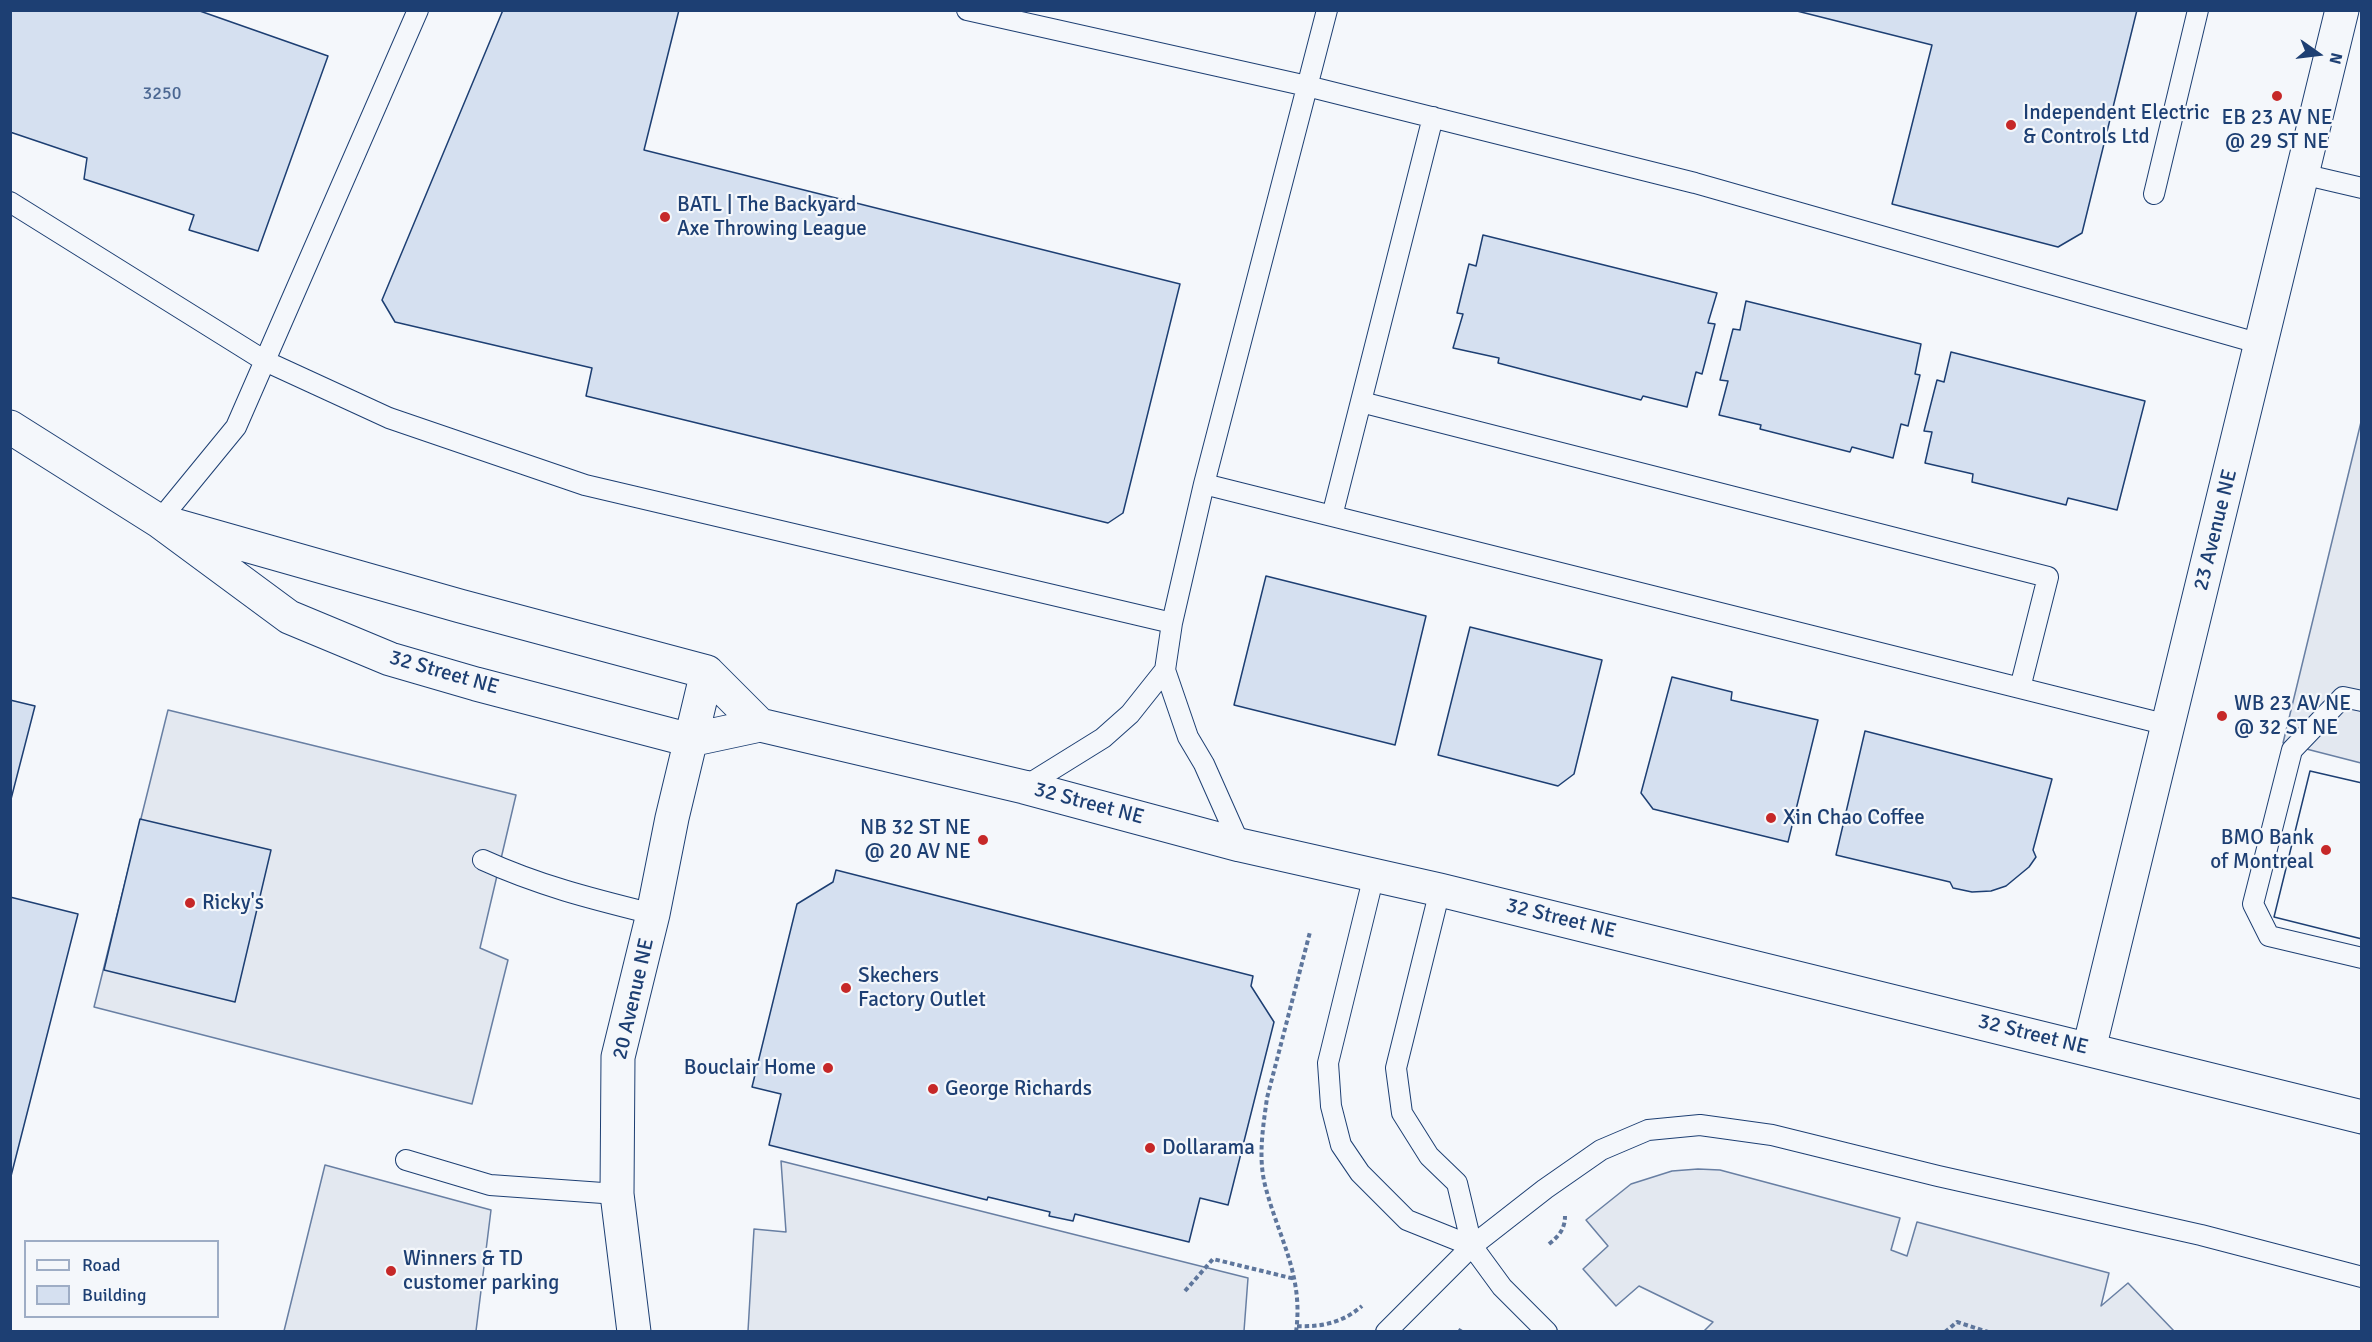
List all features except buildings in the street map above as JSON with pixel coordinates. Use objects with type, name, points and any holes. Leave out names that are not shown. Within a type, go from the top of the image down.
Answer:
[{"type":"street","name":"23 Avenue NE","points":[[2089,1049],[2342,10]]},
{"type":"street","name":"32 Street NE","points":[[10,427],[159,521],[289,617],[390,659],[690,740],[760,725],[1024,787],[1240,845],[1440,890],[2361,1117]]},
{"type":"street","name":"32 Street NE","points":[[159,521],[460,606],[707,672]]},
{"type":"street","points":[[707,672],[760,725]]},
{"type":"street","name":"20 Avenue NE","points":[[634,1332],[617,1194],[618,1057],[653,914],[707,672]]},
{"type":"lane","points":[[159,521],[236,427],[418,10]]},
{"type":"lane","points":[[967,10],[1308,86],[1695,183],[2261,344]]},
{"type":"lane","points":[[1240,845],[1204,764],[1188,737],[1165,670],[1172,623],[1204,484],[1327,10]]},
{"type":"lane","points":[[2154,194],[2198,10]]},
{"type":"lane","points":[[1332,516],[1433,117]]},
{"type":"lane","points":[[2302,174],[2361,188]]},
{"type":"lane","points":[[10,202],[265,361],[389,418],[585,485],[1172,623]]},
{"type":"lane","points":[[1361,402],[2048,577],[2020,688]]},
{"type":"lane","points":[[1204,484],[2168,725]]},
{"type":"lane","points":[[1024,787],[1103,738],[1130,714],[1165,670]]},
{"type":"lane","points":[[2352,699],[2292,750],[2253,904],[2269,936],[2361,958]]},
{"type":"lane","points":[[483,860],[525,879],[653,914]]},
{"type":"lane","points":[[1374,875],[1328,1063],[1331,1106],[1341,1145],[1360,1173],[1407,1220],[1473,1246]]},
{"type":"lane","points":[[1440,890],[1396,1068],[1402,1113],[1430,1156],[1457,1183],[1473,1246],[1502,1287],[1547,1332]]},
{"type":"lane","points":[[1386,1332],[1473,1246],[1601,1150],[1648,1130],[1700,1125],[1772,1135],[1938,1176],[2201,1235],[2361,1277]]},
{"type":"lane","points":[[406,1160],[490,1185],[617,1194]]},
{"type":"path","points":[[1311,932],[1268,1098],[1263,1126],[1262,1154],[1265,1183],[1296,1279],[1296,1329],[1332,1324],[1350,1317],[1367,1302]]},
{"type":"path","points":[[1549,1244],[1559,1236],[1565,1226],[1565,1216]]},
{"type":"path","points":[[1185,1291],[1214,1259],[1296,1279]]},
{"type":"path","points":[[1945,1332],[1958,1322],[1988,1332]]},
{"type":"shaded area","points":[[2361,422],[2361,763],[2283,743]]},
{"type":"shaded area","name":"Ricky's","points":[[168,710],[516,795],[480,948],[508,960],[472,1104],[94,1007]]},
{"type":"shaded area","points":[[781,1161],[1248,1278],[1244,1331],[748,1331],[754,1229],[786,1232]]},
{"type":"shaded area","name":"Winners & TD customer parking","points":[[325,1165],[491,1210],[476,1331],[284,1331]]},
{"type":"shaded area","points":[[1720,1170],[1900,1218],[1891,1250],[1907,1256],[1917,1222],[2109,1273],[2101,1306],[2128,1283],[2174,1331],[1703,1332],[1713,1322],[1639,1286],[1616,1306],[1583,1269],[1608,1246],[1586,1220],[1631,1184],[1672,1171]]},
{"type":"place","name":"EB 23 AV NE @ 29 ST NE","points":[[2277,96]]},
{"type":"place","name":"Independent Electric & Controls Ltd","points":[[2011,125]]},
{"type":"place","name":"BATL | The Backyard Axe Throwing League","points":[[665,217]]},
{"type":"place","name":"WB 23 AV NE @ 32 ST NE","points":[[2222,716]]},
{"type":"place","name":"Xin Chao Coffee","points":[[1771,818]]},
{"type":"place","name":"NB 32 ST NE @ 20 AV NE","points":[[983,840]]},
{"type":"place","name":"BMO Bank of Montreal","points":[[2326,850]]},
{"type":"place","name":"Ricky's","points":[[190,903]]},
{"type":"place","name":"Skechers Factory Outlet","points":[[846,988]]},
{"type":"place","name":"Bouclair Home","points":[[828,1068]]},
{"type":"place","name":"George Richards","points":[[933,1089]]},
{"type":"place","name":"Dollarama","points":[[1150,1148]]},
{"type":"place","name":"Winners & TD customer parking","points":[[391,1271]]}]
